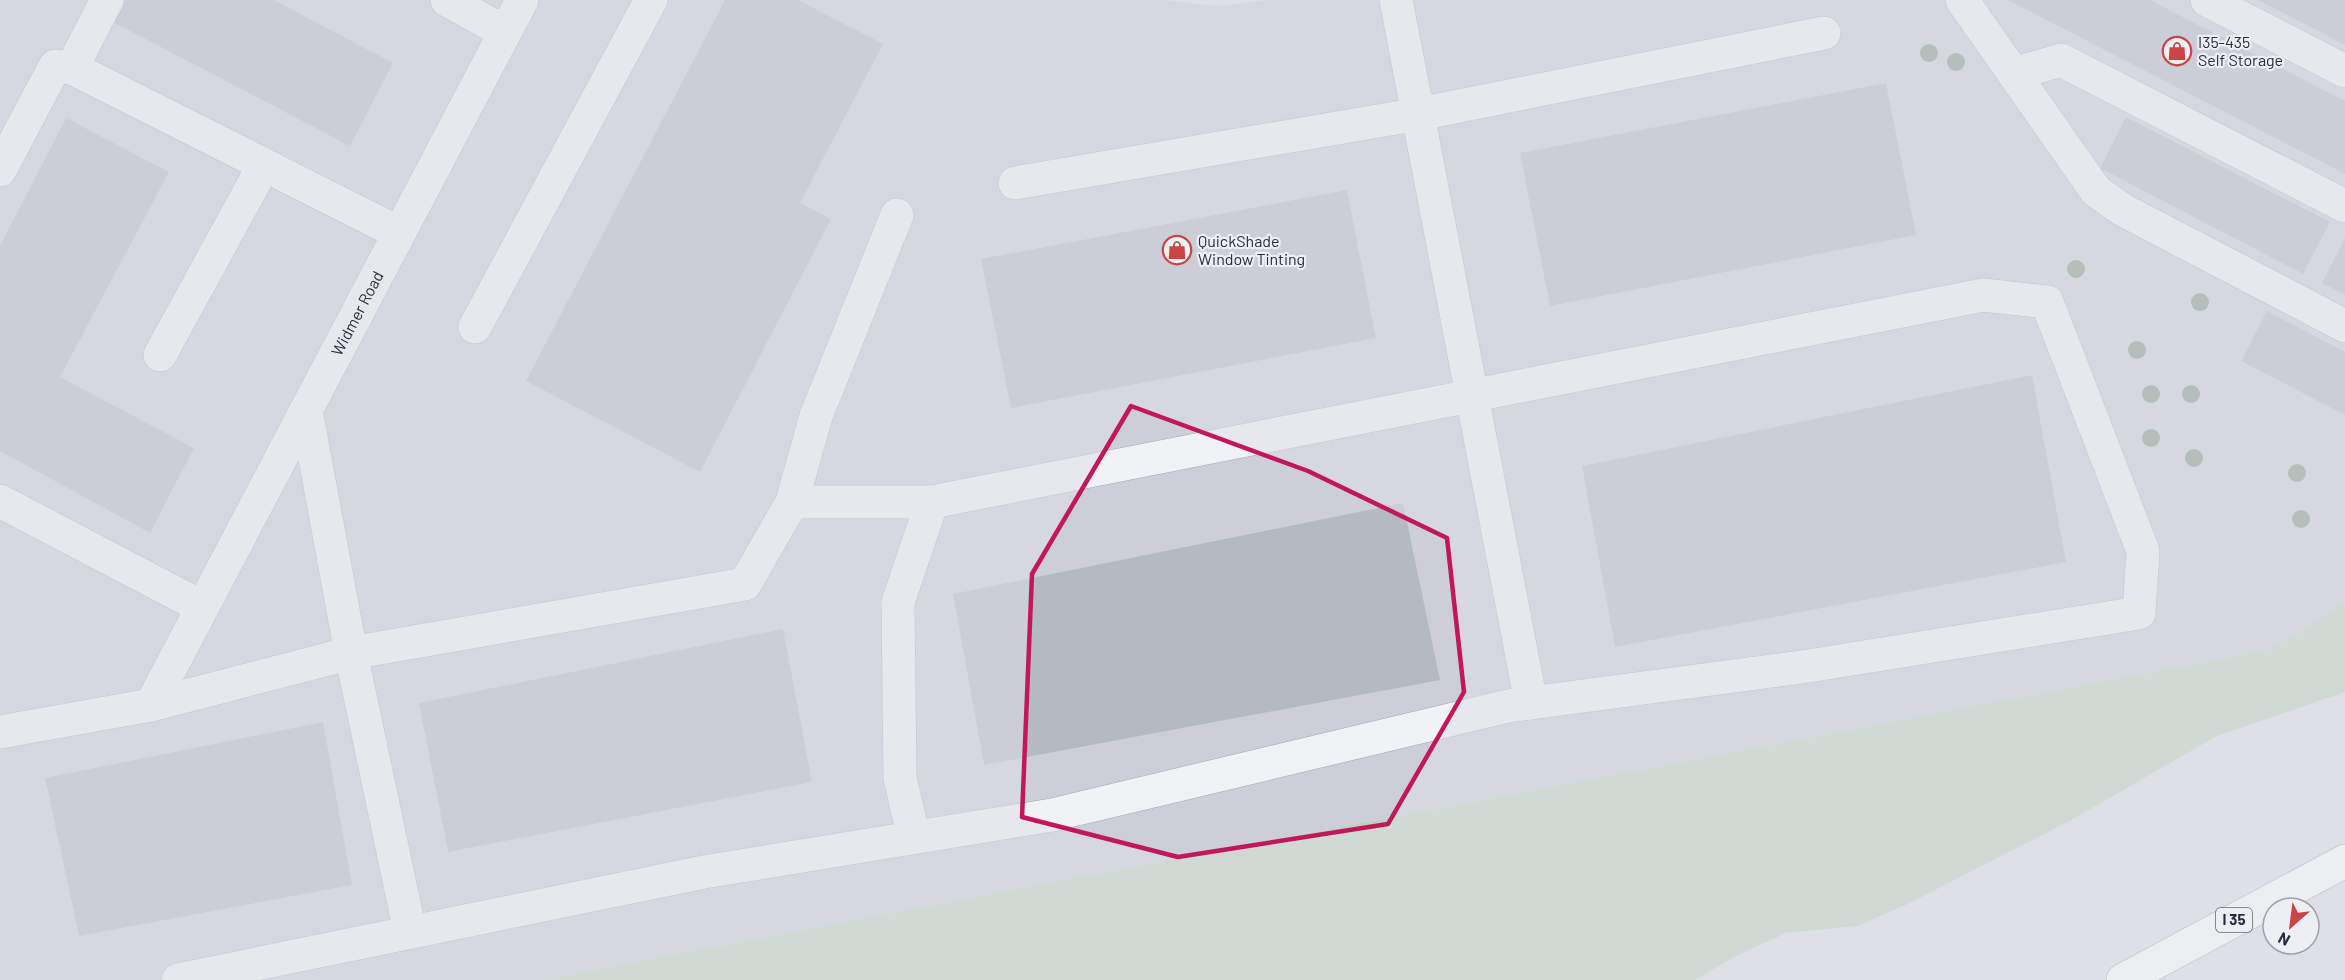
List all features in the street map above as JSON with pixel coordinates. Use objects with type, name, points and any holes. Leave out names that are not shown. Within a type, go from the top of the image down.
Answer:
[{"type":"highway","name":"I 35","points":[[2123,980],[2345,861]]},
{"type":"street","points":[[72,68],[107,0]]},
{"type":"street","points":[[447,0],[505,32]]},
{"type":"street","name":"Widmer Road","points":[[151,705],[522,0]]},
{"type":"street","points":[[475,327],[651,0]]},
{"type":"street","points":[[1396,0],[1531,704]]},
{"type":"street","points":[[1962,0],[2096,191],[2123,210],[2345,326]]},
{"type":"street","points":[[2208,0],[2345,71]]},
{"type":"street","points":[[1016,183],[1419,114],[1824,33]]},
{"type":"street","points":[[2014,74],[2061,60],[2345,206]]},
{"type":"street","points":[[0,170],[55,66],[72,68],[399,233]]},
{"type":"street","points":[[160,356],[264,165]]},
{"type":"street","points":[[0,732],[151,705],[351,654],[745,584],[792,502],[816,416],[897,215]]},
{"type":"street","points":[[178,980],[704,872],[1052,815],[1508,706],[1802,667],[2139,613],[2144,550],[2047,302],[1983,296],[932,502],[792,502]]},
{"type":"street","points":[[306,410],[351,654],[410,932]]},
{"type":"street","points":[[0,501],[197,617]]},
{"type":"street","points":[[914,838],[900,778],[898,602],[932,502]]},
{"type":"highlighted area","points":[[1131,406],[1308,471],[1447,538],[1464,692],[1388,824],[1178,857],[1022,817],[1032,574]]},
{"type":"shaded area","points":[[0,0],[1162,0],[1218,6],[1270,0],[2345,0],[2345,600],[2298,634],[2266,650],[540,980],[0,980]]},
{"type":"green space","points":[[2345,600],[2345,692],[2217,736],[2073,819],[1910,903],[1858,926],[1786,933],[1736,956],[1695,980],[540,980],[2266,650],[2298,634]]},
{"type":"building","points":[[125,0],[274,0],[393,63],[350,146],[113,22]]},
{"type":"building","points":[[725,0],[798,0],[883,44],[800,203],[831,219],[700,472],[526,381]]},
{"type":"building","name":"I35-435 Self Storage","points":[[2008,0],[2150,0],[2345,101],[2345,174]]},
{"type":"building","name":"I35-435 Self Storage","points":[[2258,0],[2345,0],[2345,45]]},
{"type":"building","points":[[1886,83],[1916,235],[1550,306],[1520,153]]},
{"type":"building","points":[[2126,117],[2330,222],[2303,274],[2100,168]]},
{"type":"building","points":[[66,118],[169,172],[60,377],[194,448],[150,533],[0,451],[0,246]]},
{"type":"building","points":[[1347,190],[1376,338],[1011,408],[981,259]]},
{"type":"building","points":[[2345,238],[2345,295],[2322,283]]},
{"type":"building","points":[[2267,311],[2345,352],[2345,415],[2241,361]]},
{"type":"building","points":[[2032,375],[2066,562],[1615,647],[1582,466]]},
{"type":"building","points":[[1403,503],[1440,680],[984,765],[953,594]]},
{"type":"building","points":[[783,629],[812,782],[448,852],[419,703]]},
{"type":"building","points":[[323,722],[352,885],[79,936],[45,778]]},
{"type":"place","name":"I35-435 Self Storage","points":[[2177,51]]},
{"type":"place","name":"QuickShade Window Tinting","points":[[1177,250]]}]
